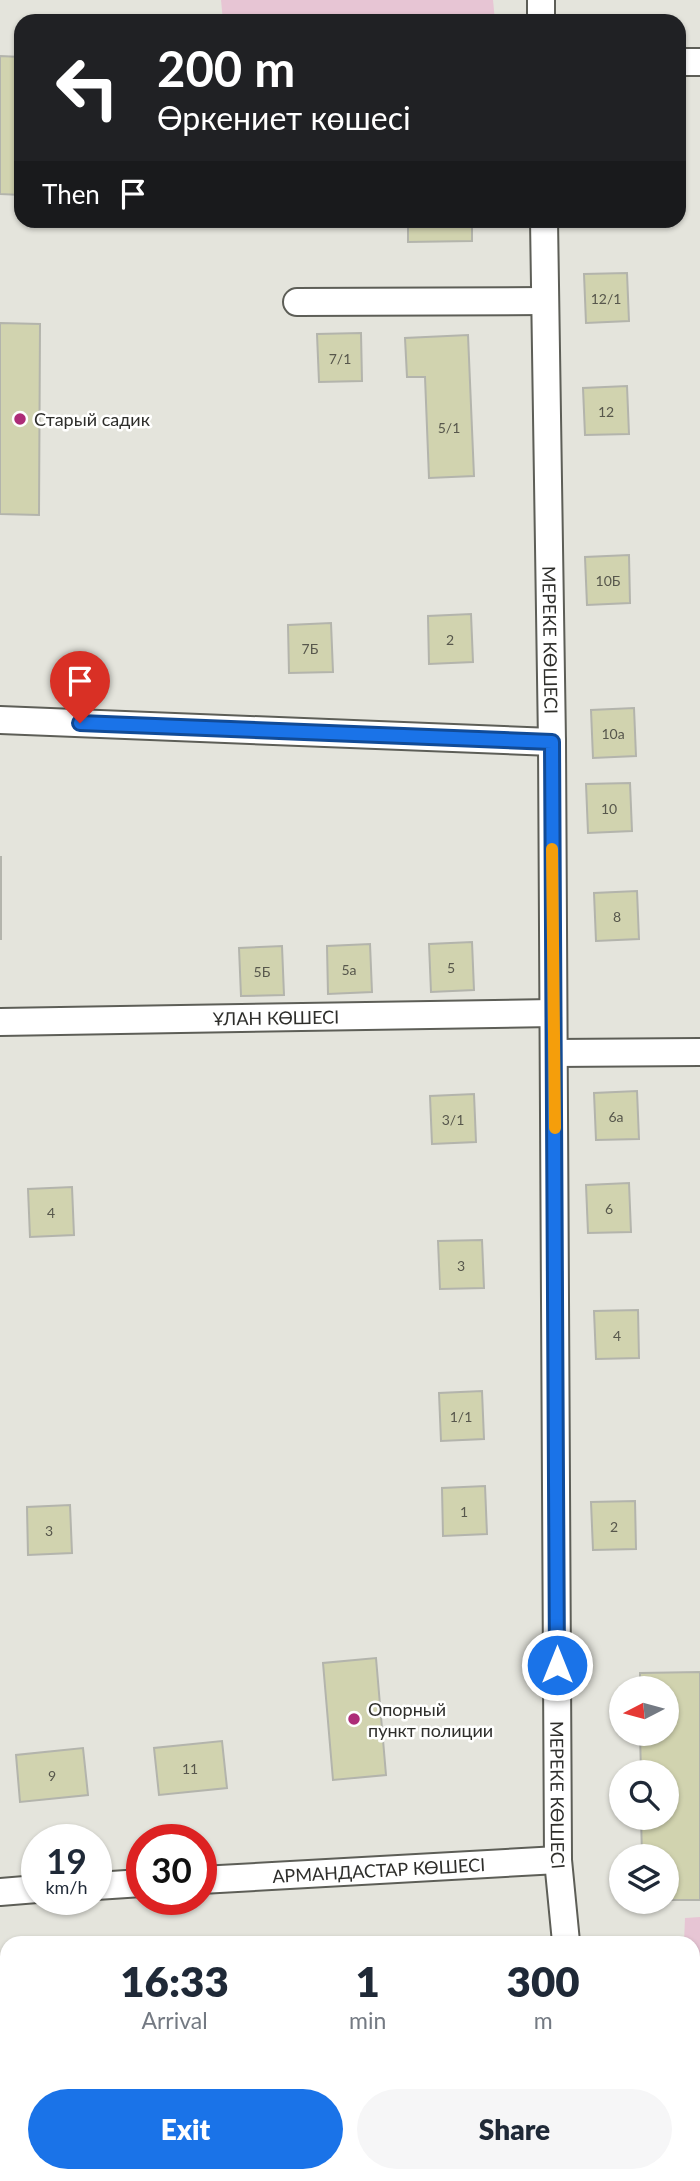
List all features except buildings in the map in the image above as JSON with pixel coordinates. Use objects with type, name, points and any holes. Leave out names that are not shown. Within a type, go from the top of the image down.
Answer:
[{"type":"street","name":"МЕРЕКЕ КӨШЕСІ","points":[[544,228],[552,742],[558,1860],[565,1936]]},
{"type":"street","points":[[297,302],[545,301]]},
{"type":"street","points":[[0,720],[552,742]]},
{"type":"street","name":"ҰЛАН КӨШЕСІ","points":[[0,1022],[554,1013]]},
{"type":"street","points":[[554,1053],[700,1052]]},
{"type":"street","name":"АРМАНДАСТАР КӨШЕСІ","points":[[217,1879],[558,1860]]},
{"type":"street","points":[[0,1892],[21,1890]]},
{"type":"shaded area","points":[[221,0],[493,0],[494,14],[222,14]]},
{"type":"shaded area","points":[[700,1917],[700,1936],[684,1936],[685,1918]]},
{"type":"slow traffic","points":[[552,849],[555,1128]]},
{"type":"place","name":"Старый садик","points":[[20,419]]},
{"type":"place","name":"Опорный пункт полиции","points":[[354,1719]]},
{"type":"route","points":[[80,723],[552,742],[557,1665]]}]
